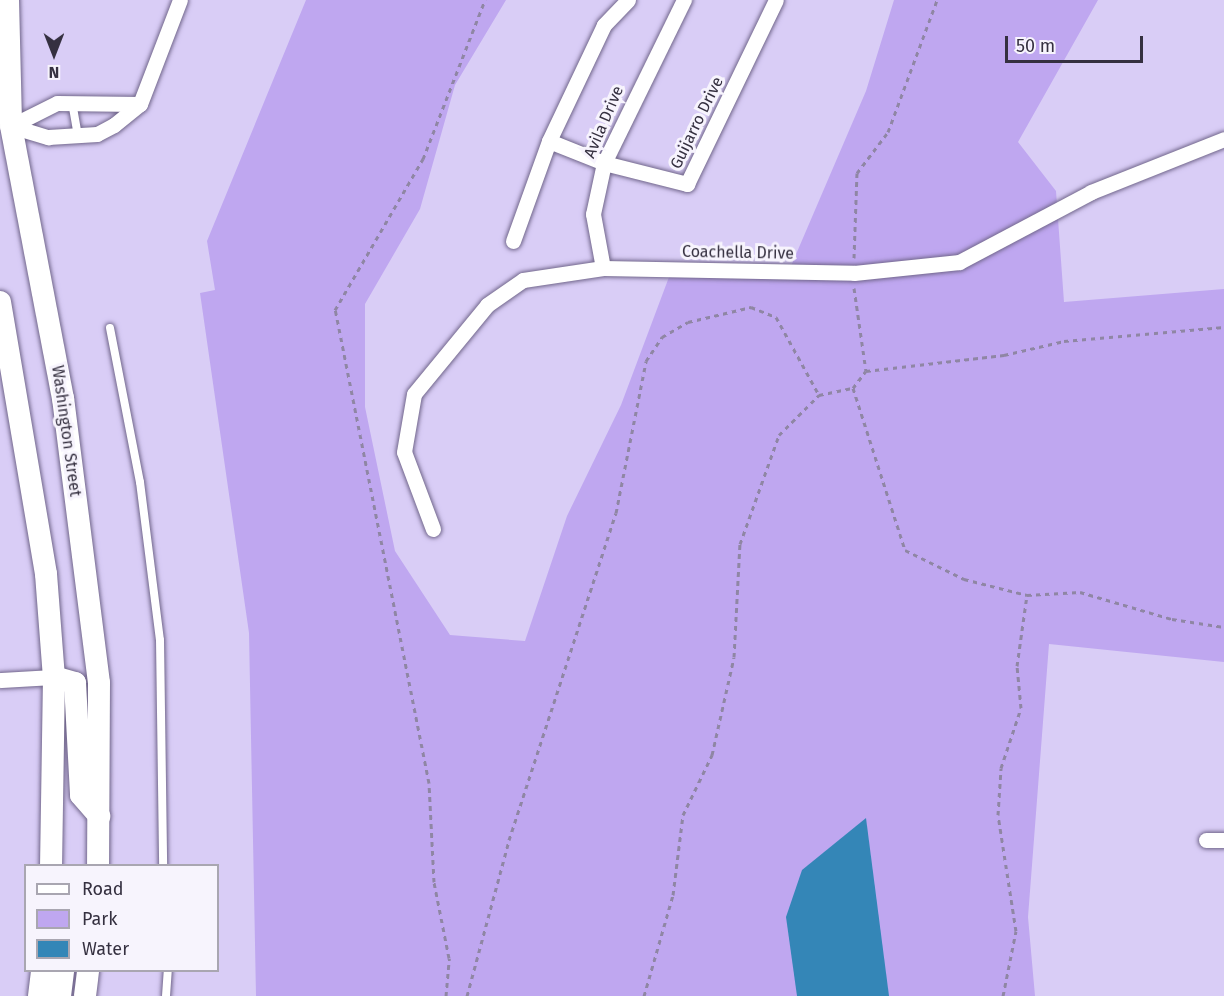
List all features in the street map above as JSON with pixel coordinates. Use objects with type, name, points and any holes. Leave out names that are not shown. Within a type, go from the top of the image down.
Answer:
[{"type":"main road","name":"Washington Street","points":[[8,0],[11,126],[63,398],[99,683],[98,864]]},
{"type":"main road","points":[[0,302],[46,574],[54,677],[51,864]]},
{"type":"main road","points":[[54,677],[75,683],[81,795],[99,816]]},
{"type":"main road","points":[[39,996],[42,972]]},
{"type":"main road","points":[[60,996],[63,972]]},
{"type":"main road","points":[[85,996],[88,972]]},
{"type":"street","points":[[11,126],[48,137],[97,134],[140,104],[180,0]]},
{"type":"street","points":[[513,241],[549,141],[604,25],[628,0]]},
{"type":"street","name":"Avila Drive","points":[[603,268],[593,214],[604,163],[684,0]]},
{"type":"street","name":"Guijarro Drive","points":[[604,163],[687,184],[776,0]]},
{"type":"street","points":[[11,126],[57,103],[140,104]]},
{"type":"street","name":"Coachella Drive","points":[[433,529],[404,452],[414,394],[487,305],[523,280],[603,268],[854,273],[959,262],[1091,192],[1224,139]]},
{"type":"street","points":[[549,141],[604,163]]},
{"type":"street","points":[[0,680],[54,677]]},
{"type":"street","points":[[1206,840],[1224,840]]},
{"type":"lane","points":[[72,102],[78,135]]},
{"type":"lane","points":[[110,328],[140,482],[160,640],[163,864]]},
{"type":"lane","points":[[166,996],[168,972]]},
{"type":"path","points":[[467,996],[508,840],[616,513],[646,361],[662,337],[688,322],[751,307],[776,317],[819,395]]},
{"type":"path","points":[[644,996],[673,895],[683,815],[712,756],[734,657],[740,544],[779,435],[819,395],[853,388],[866,371]]},
{"type":"path","points":[[853,388],[905,550],[964,579],[1027,595],[1080,592],[1173,619],[1224,627]]},
{"type":"path","points":[[1003,996],[1016,931],[1001,853],[999,792],[1010,734],[1022,708],[1017,666],[1027,595]]},
{"type":"green space","points":[[306,0],[506,0],[455,85],[420,209],[365,304],[365,407],[395,551],[450,635],[525,641],[567,516],[621,405],[672,269],[788,273],[866,91],[894,0],[1098,0],[1018,142],[1056,191],[1064,302],[1224,289],[1224,662],[1049,644],[1028,917],[1035,996],[256,996],[249,633],[200,293],[215,290],[207,241]]},
{"type":"water","points":[[866,818],[889,996],[797,996],[786,917],[802,870]]}]
